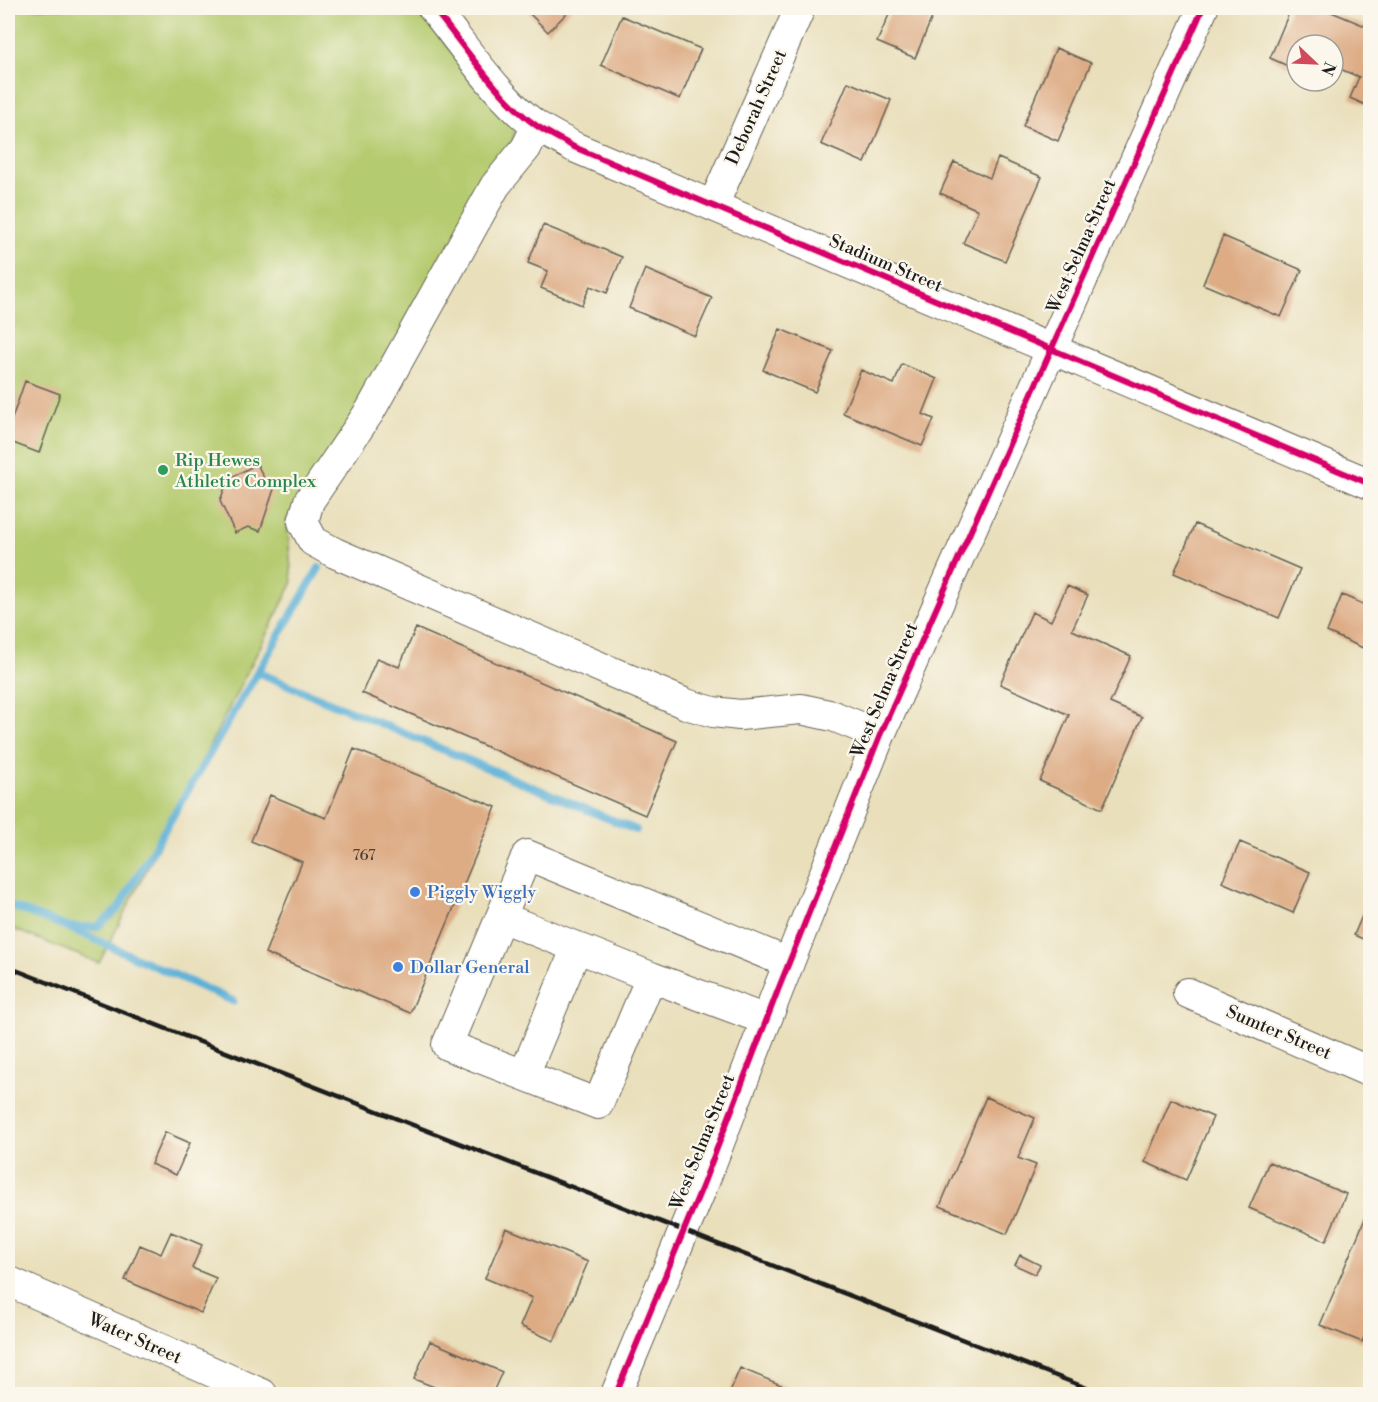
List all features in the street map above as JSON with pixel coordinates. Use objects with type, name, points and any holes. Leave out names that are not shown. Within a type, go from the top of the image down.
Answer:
[{"type":"street","name":"Stadium Street","points":[[433,8],[496,87],[521,113],[537,126],[574,147],[1371,484]]},
{"type":"street","name":"Deborah Street","points":[[713,206],[800,8]]},
{"type":"street","name":"West Selma Street","points":[[616,1395],[702,1187],[880,735],[1203,8]]},
{"type":"street","points":[[537,126],[526,148],[495,186],[370,411],[309,501],[303,522],[313,541],[335,553],[686,704],[713,712],[740,715],[801,710],[833,716],[880,735]]},
{"type":"street","points":[[651,976],[598,1104],[447,1045],[527,855],[789,963]]},
{"type":"street","points":[[501,917],[766,1020]]},
{"type":"street","points":[[524,1075],[577,947]]},
{"type":"street","name":"Sumter Street","points":[[1188,993],[1371,1072]]},
{"type":"street","name":"Water Street","points":[[8,1281],[262,1395]]},
{"type":"green space","name":"Rip Hewes Athletic Complex","points":[[8,8],[416,8],[515,132],[512,142],[351,420],[287,520],[292,584],[99,963],[8,927]]},
{"type":"building","points":[[524,8],[572,8],[548,32]]},
{"type":"building","points":[[892,8],[936,8],[915,58],[877,42]]},
{"type":"building","points":[[1291,8],[1322,8],[1370,28],[1370,107],[1350,98],[1359,77],[1345,71],[1345,33],[1285,33],[1285,65],[1270,58]]},
{"type":"building","points":[[622,16],[701,49],[680,99],[601,65]]},
{"type":"building","points":[[1056,48],[1091,63],[1058,141],[1023,126]]},
{"type":"building","points":[[848,82],[891,100],[865,163],[821,144]]},
{"type":"building","points":[[998,158],[1042,177],[1005,261],[963,243],[978,210],[940,193],[954,162],[990,178]]},
{"type":"building","points":[[543,225],[622,257],[607,293],[590,286],[582,305],[541,288],[548,271],[528,263]]},
{"type":"building","points":[[1223,236],[1302,270],[1281,317],[1203,284]]},
{"type":"building","points":[[645,269],[712,298],[695,336],[629,308]]},
{"type":"building","points":[[780,329],[833,351],[815,392],[763,370]]},
{"type":"building","points":[[902,364],[937,379],[923,414],[934,419],[922,446],[843,413],[861,370],[894,384]]},
{"type":"building","points":[[25,381],[60,394],[39,453],[8,441],[8,430]]},
{"type":"building","points":[[257,464],[265,480],[276,483],[260,531],[248,527],[235,533],[220,501],[228,479]]},
{"type":"building","points":[[1195,524],[1300,569],[1279,618],[1174,573]]},
{"type":"building","points":[[1067,586],[1088,595],[1072,630],[1131,656],[1110,703],[1142,717],[1102,809],[1040,781],[1069,715],[1000,684],[1032,612],[1051,621]]},
{"type":"building","points":[[1342,595],[1370,607],[1370,651],[1327,632]]},
{"type":"building","points":[[416,628],[677,741],[645,815],[362,693],[377,658],[399,667]]},
{"type":"building","points":[[354,749],[496,807],[410,1013],[265,953],[302,862],[251,841],[270,795],[326,818]]},
{"type":"building","points":[[1240,842],[1310,872],[1293,913],[1222,882]]},
{"type":"building","points":[[1370,897],[1370,942],[1354,935]]},
{"type":"building","points":[[986,1097],[1035,1118],[1018,1158],[1036,1165],[1007,1234],[940,1206]]},
{"type":"building","points":[[1171,1099],[1213,1117],[1186,1180],[1145,1162]]},
{"type":"building","points":[[165,1132],[190,1143],[176,1175],[151,1164]]},
{"type":"building","points":[[1269,1162],[1346,1194],[1326,1241],[1249,1208]]},
{"type":"building","points":[[1370,1207],[1370,1322],[1362,1342],[1320,1325]]},
{"type":"building","points":[[506,1228],[588,1262],[554,1341],[520,1326],[532,1298],[485,1278]]},
{"type":"building","points":[[171,1232],[202,1245],[192,1268],[216,1278],[201,1313],[125,1280],[140,1245],[161,1254]]},
{"type":"building","points":[[1020,1255],[1040,1265],[1035,1274],[1015,1265]]},
{"type":"building","points":[[430,1341],[502,1372],[492,1394],[452,1394],[414,1379]]},
{"type":"building","points":[[740,1368],[803,1394],[729,1394]]},
{"type":"waterway","points":[[67,927],[97,927],[118,909],[319,568]]},
{"type":"waterway","points":[[257,672],[636,830]]},
{"type":"waterway","points":[[8,905],[67,927],[233,1001]]},
{"type":"railway","points":[[8,967],[1102,1394]]},
{"type":"cycle path","points":[[433,8],[509,102],[537,126],[574,147],[1370,484]]},
{"type":"cycle path","points":[[616,1394],[702,1187],[880,735],[1203,8]]},
{"type":"place","name":"Rip Hewes Athletic Complex","points":[[163,470]]},
{"type":"place","name":"Piggly Wiggly","points":[[415,892]]},
{"type":"place","name":"Dollar General","points":[[398,967]]}]
